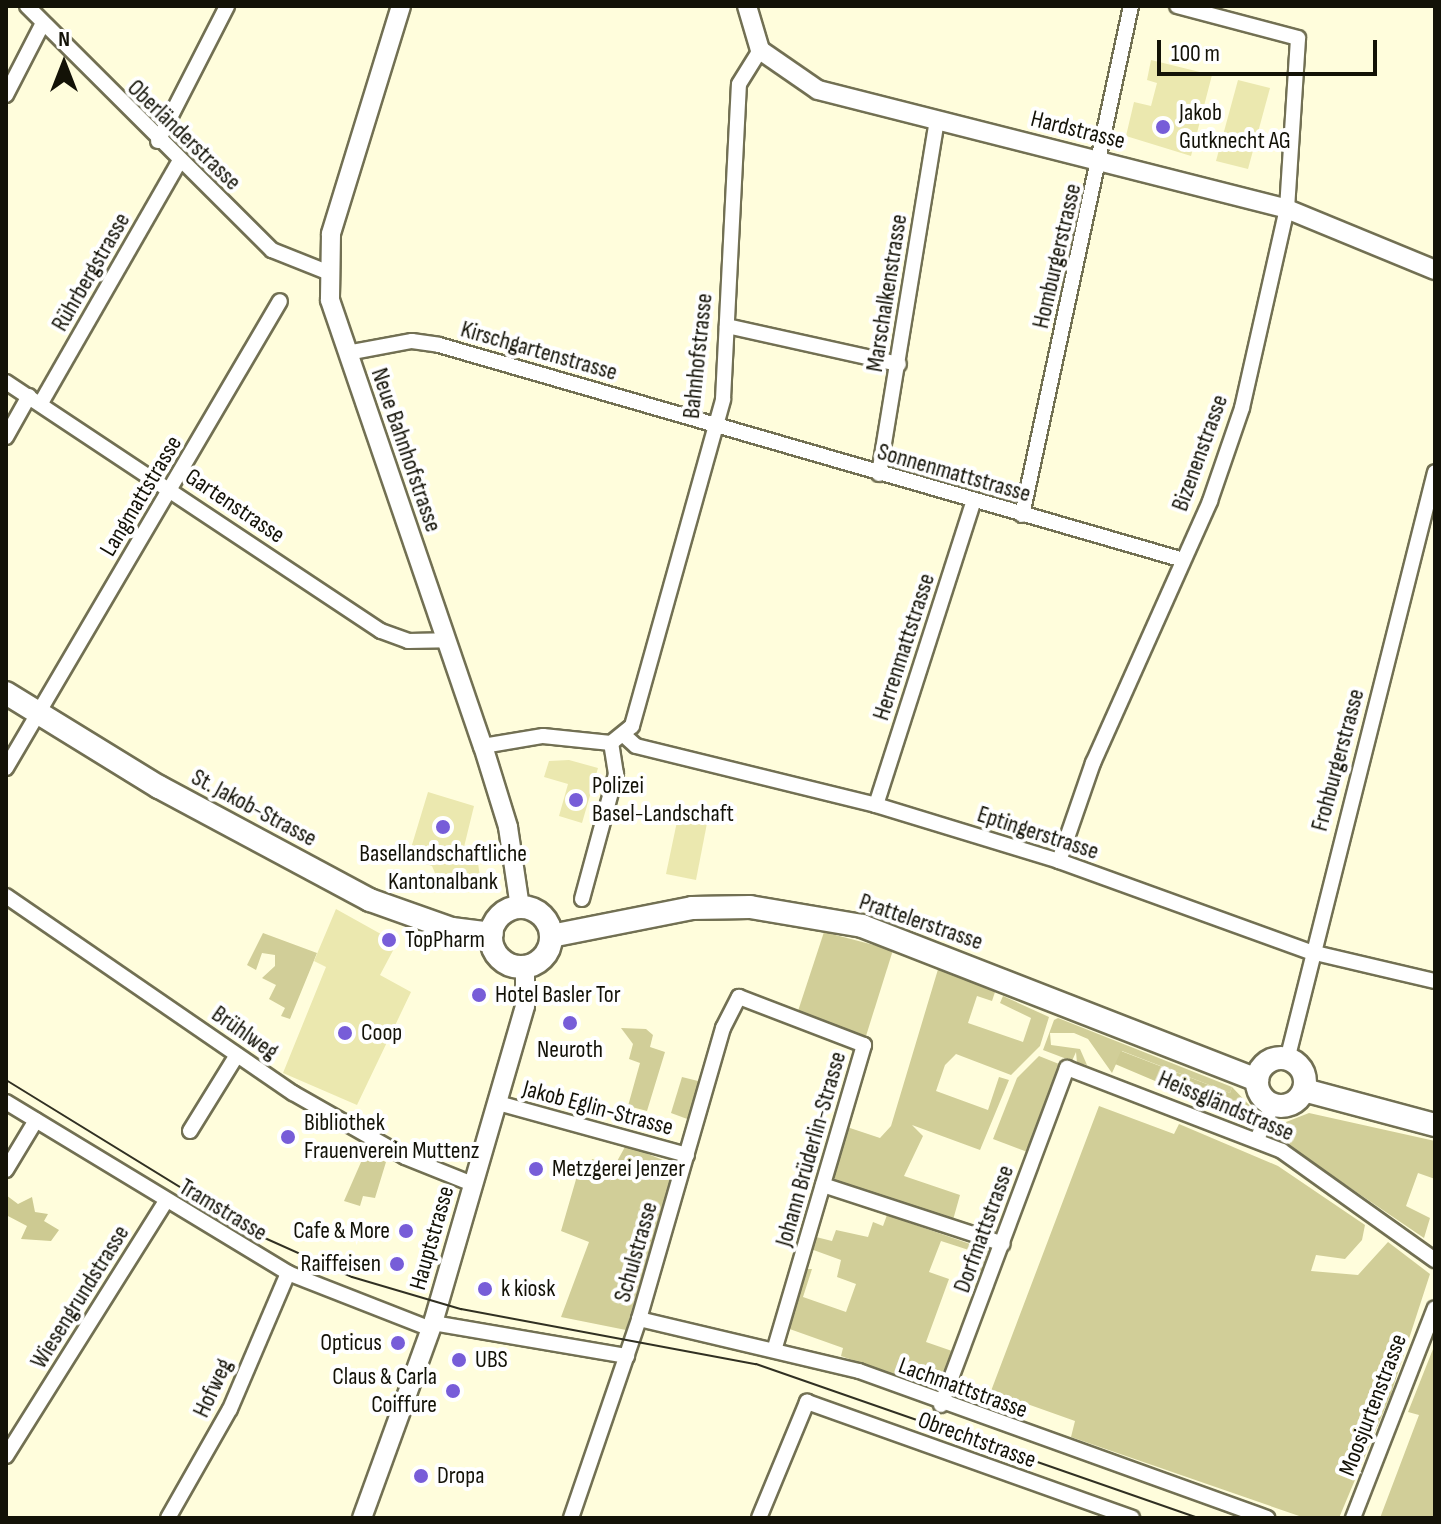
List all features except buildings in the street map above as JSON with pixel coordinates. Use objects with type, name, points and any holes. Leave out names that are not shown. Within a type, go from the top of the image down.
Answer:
[{"type":"main road","name":"St. Jakob-Strasse","points":[[6,693],[159,787],[370,900],[452,929],[492,934]]},
{"type":"main road","points":[[520,907],[538,912],[551,936],[541,960],[525,966],[501,958],[492,934],[504,913],[520,907]]},
{"type":"main road","name":"Prattelerstrasse","points":[[551,936],[692,908],[750,907],[862,926],[1257,1080]]},
{"type":"main road","points":[[1287,1060],[1303,1075],[1304,1090],[1295,1102],[1273,1105],[1261,1095],[1257,1080],[1267,1063],[1287,1060]]},
{"type":"main road","points":[[1304,1090],[1435,1125]]},
{"type":"street","name":"Oberländerstrasse","points":[[27,6],[42,25],[179,162],[272,250],[327,272]]},
{"type":"street","points":[[158,141],[227,6]]},
{"type":"street","name":"Neue Bahnhofstrasse","points":[[401,6],[331,234],[327,272],[347,353],[508,827],[520,907]]},
{"type":"street","points":[[747,6],[760,50]]},
{"type":"street","name":"Homburgerstrasse","points":[[1022,515],[1101,160],[1131,6]]},
{"type":"street","name":"Bizenenstrasse","points":[[1059,861],[1093,763],[1180,559],[1210,501],[1242,408],[1287,209],[1298,38],[1177,6]]},
{"type":"street","points":[[6,95],[42,25]]},
{"type":"street","name":"Hardstrasse","points":[[760,50],[818,90],[1287,209],[1435,270]]},
{"type":"street","name":"Bahnhofstrasse","points":[[626,737],[716,427],[727,326],[739,84],[760,50]]},
{"type":"street","name":"Marschalkenstrasse","points":[[879,474],[937,119]]},
{"type":"street","name":"Rührbergstrasse","points":[[6,437],[35,399],[179,162]]},
{"type":"street","name":"Langmattstrasse","points":[[6,768],[280,301]]},
{"type":"street","points":[[727,326],[899,364]]},
{"type":"street","name":"Kirschgartenstrasse","points":[[347,353],[412,341],[439,345],[716,427]]},
{"type":"street","name":"Gartenstrasse","points":[[6,382],[381,631],[408,641],[447,640]]},
{"type":"street","name":"Sonnenmattstrasse","points":[[716,427],[1180,559]]},
{"type":"street","name":"Frohburgerstrasse","points":[[1287,1060],[1311,952],[1435,472]]},
{"type":"street","name":"Herrenmattstrasse","points":[[876,805],[973,502]]},
{"type":"street","points":[[483,746],[543,736],[611,743],[626,737]]},
{"type":"street","name":"Eptingerstrasse","points":[[626,737],[636,746],[876,805],[1059,861],[1311,952],[1435,981]]},
{"type":"street","points":[[582,899],[616,774],[611,743]]},
{"type":"street","name":"Brühlweg","points":[[6,896],[237,1055],[405,1157],[472,1184]]},
{"type":"street","name":"Hauptstrasse","points":[[362,1518],[432,1326],[498,1103],[525,1006],[525,966]]},
{"type":"street","name":"Schulstrasse","points":[[571,1518],[639,1319],[723,1028],[739,997]]},
{"type":"street","name":"Johann Brüderlin-Strasse","points":[[739,997],[864,1045],[775,1348]]},
{"type":"street","points":[[190,1131],[237,1055]]},
{"type":"street","name":"Heissgländstrasse","points":[[1067,1068],[1257,1139],[1435,1260]]},
{"type":"street","name":"Dorfmattstrasse","points":[[941,1405],[1067,1068]]},
{"type":"street","name":"Tramstrasse","points":[[6,1102],[288,1273],[432,1326],[627,1356]]},
{"type":"street","name":"Jakob Eglin-Strasse","points":[[498,1103],[687,1155]]},
{"type":"street","points":[[1257,1139],[1273,1105]]},
{"type":"street","points":[[6,1170],[36,1120]]},
{"type":"street","points":[[823,1185],[1003,1244]]},
{"type":"street","name":"Wiesengrundstrasse","points":[[6,1456],[166,1201]]},
{"type":"street","name":"Hofweg","points":[[168,1518],[230,1409],[288,1273]]},
{"type":"street","name":"Moosjurtenstrasse","points":[[1353,1518],[1435,1308]]},
{"type":"street","name":"Lachmattstrasse","points":[[639,1319],[775,1348],[859,1371],[941,1405],[1267,1518]]},
{"type":"street","name":"Obrechtstrasse","points":[[759,1518],[807,1402],[1132,1518]]},
{"type":"shaded area","points":[[824,932],[893,950],[866,1036],[798,1011]]},
{"type":"shaded area","points":[[263,933],[317,953],[290,1019],[281,1016],[285,1008],[269,999],[276,985],[262,978],[275,966],[275,955],[262,953],[256,970],[247,965]]},
{"type":"shaded area","points":[[939,966],[995,992],[992,1001],[977,996],[968,1023],[1023,1042],[1031,1018],[1000,1003],[1003,996],[1049,1017],[1040,1046],[1011,1075],[956,1054],[945,1065],[936,1091],[988,1110],[999,1077],[1009,1080],[980,1150],[912,1125],[923,1136],[904,1176],[960,1195],[953,1220],[837,1184],[832,1171],[847,1127],[880,1138],[891,1126]]},
{"type":"shaded area","points":[[1058,1018],[1232,1087],[1230,1093],[1122,1051],[1112,1073],[1088,1039],[1074,1033],[1050,1033],[1051,1045],[1080,1049],[1087,1065],[1077,1063],[1076,1052],[1072,1061],[1043,1050],[1054,1020]]},
{"type":"shaded area","points":[[621,1028],[646,1029],[653,1035],[650,1047],[665,1052],[647,1111],[628,1106],[640,1063],[629,1059],[633,1044]]},
{"type":"shaded area","points":[[1121,1051],[1230,1093],[1232,1087],[1253,1109],[1240,1117],[1115,1064]]},
{"type":"shaded area","points":[[1039,1056],[1064,1066],[1033,1154],[993,1139],[1017,1078]]},
{"type":"shaded area","points":[[682,1077],[702,1082],[690,1120],[671,1113]]},
{"type":"shaded area","points":[[1099,1106],[1174,1134],[1179,1124],[1278,1166],[1365,1225],[1362,1240],[1345,1259],[1316,1255],[1311,1271],[1358,1275],[1388,1242],[1430,1274],[1391,1394],[1339,1518],[1305,1518],[1071,1437],[1075,1421],[991,1391]]},
{"type":"shaded area","points":[[1309,1113],[1435,1141],[1435,1179],[1418,1173],[1406,1206],[1430,1218],[1424,1238],[1290,1147],[1286,1122]]},
{"type":"shaded area","points":[[626,1145],[675,1165],[626,1330],[561,1317],[589,1242],[561,1231],[577,1176],[586,1179],[592,1159],[615,1165]]},
{"type":"shaded area","points":[[365,1153],[386,1162],[375,1198],[363,1196],[360,1206],[344,1201]]},
{"type":"shaded area","points":[[6,1195],[18,1204],[32,1197],[35,1212],[48,1214],[44,1221],[59,1230],[51,1241],[21,1239],[27,1226],[6,1215]]},
{"type":"shaded area","points":[[887,1215],[993,1252],[984,1275],[972,1271],[978,1253],[941,1241],[929,1272],[949,1279],[926,1342],[952,1351],[971,1307],[941,1392],[841,1356],[843,1348],[784,1327],[804,1269],[812,1269],[803,1297],[846,1312],[856,1284],[837,1277],[841,1260],[808,1248],[812,1236],[832,1241],[836,1230],[868,1237],[873,1222],[883,1226]]},
{"type":"shaded area","points":[[1435,1344],[1435,1518],[1380,1518],[1419,1415],[1408,1412]]},
{"type":"tram line","points":[[6,1080],[258,1235],[352,1277],[461,1309],[756,1364],[1199,1518]]},
{"type":"place","name":"Jakob Gutknecht AG","points":[[1163,127]]},
{"type":"place","name":"Polizei Basel-Landschaft","points":[[576,800]]},
{"type":"place","name":"Basellandschaftliche Kantonalbank","points":[[443,827]]},
{"type":"place","name":"TopPharm","points":[[389,940]]},
{"type":"place","name":"Hotel Basler Tor","points":[[479,995]]},
{"type":"place","name":"Neuroth","points":[[570,1023]]},
{"type":"place","name":"Coop","points":[[345,1033]]},
{"type":"place","name":"Bibliothek Frauenverein Muttenz","points":[[288,1137]]},
{"type":"place","name":"Metzgerei Jenzer","points":[[536,1169]]},
{"type":"place","name":"Cafe & More","points":[[406,1231]]},
{"type":"place","name":"Raiffeisen","points":[[397,1264]]},
{"type":"place","name":"k kiosk","points":[[485,1289]]},
{"type":"place","name":"Opticus","points":[[398,1343]]},
{"type":"place","name":"UBS","points":[[459,1360]]},
{"type":"place","name":"Claus & Carla Coiffure","points":[[453,1391]]},
{"type":"place","name":"Dropa","points":[[421,1476]]}]
